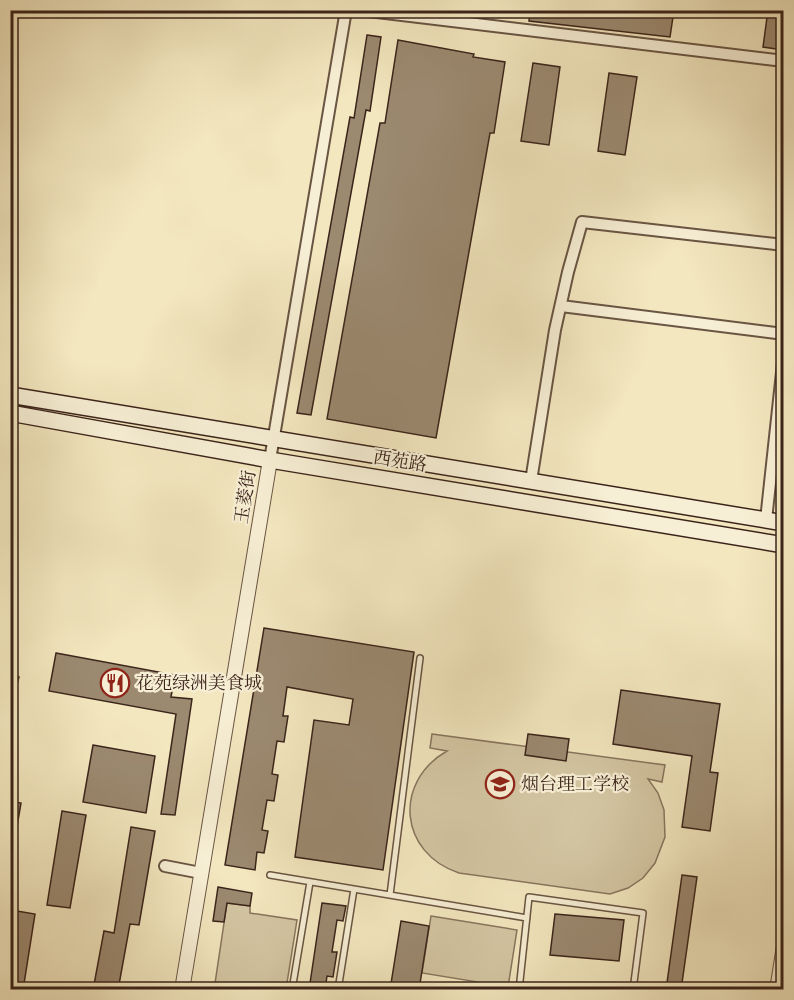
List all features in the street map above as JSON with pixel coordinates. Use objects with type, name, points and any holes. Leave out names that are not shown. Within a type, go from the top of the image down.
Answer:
[{"type":"main road","name":"西苑路","points":[[10,395],[783,523]]},
{"type":"main road","name":"西苑路","points":[[10,413],[270,460],[783,544]]},
{"type":"street","name":"玉菱街","points":[[182,990],[346,10]]},
{"type":"street","points":[[360,10],[783,61]]},
{"type":"street","points":[[531,481],[555,330],[582,222],[783,246]]},
{"type":"street","points":[[561,306],[783,334]]},
{"type":"street","points":[[766,520],[783,354]]},
{"type":"street","points":[[165,866],[201,873]]},
{"type":"street","points":[[777,990],[783,946]]},
{"type":"lane","points":[[390,895],[420,658]]},
{"type":"lane","points":[[270,875],[527,918]]},
{"type":"lane","points":[[292,990],[310,882]]},
{"type":"lane","points":[[338,990],[354,889]]},
{"type":"lane","points":[[519,990],[529,897],[643,913],[633,990]]},
{"type":"shaded area","points":[[432,734],[665,765],[662,782],[648,779],[658,793],[664,810],[665,837],[655,863],[643,878],[628,888],[610,894],[459,873],[439,863],[424,850],[415,834],[410,816],[411,798],[418,780],[430,764],[447,751],[430,748]]},
{"type":"shaded area","points":[[227,903],[250,906],[250,913],[297,920],[286,989],[214,990]]},
{"type":"shaded area","points":[[431,916],[517,930],[508,987],[422,973]]},
{"type":"building","points":[[530,10],[674,10],[670,37],[529,21]]},
{"type":"building","points":[[768,10],[783,10],[783,50],[763,47]]},
{"type":"building","points":[[367,35],[381,37],[370,111],[366,110],[311,415],[297,413],[350,117],[354,118]]},
{"type":"building","points":[[398,40],[505,62],[494,133],[490,133],[436,438],[327,419],[380,123],[385,123]]},
{"type":"building","points":[[533,63],[560,67],[549,145],[521,141]]},
{"type":"building","points":[[609,73],[637,77],[625,155],[598,151]]},
{"type":"building","points":[[264,628],[414,652],[383,870],[295,857],[314,720],[349,725],[353,699],[287,687],[283,716],[288,716],[284,742],[277,741],[272,774],[278,775],[274,801],[267,800],[262,830],[268,831],[264,853],[257,852],[255,870],[225,865]]},
{"type":"building","points":[[56,653],[175,675],[171,697],[192,699],[175,815],[161,814],[176,714],[49,691]]},
{"type":"building","points":[[10,674],[19,677],[13,698],[10,697]]},
{"type":"building","points":[[621,690],[720,704],[710,772],[718,773],[710,831],[682,827],[692,756],[613,744]]},
{"type":"building","points":[[528,734],[569,739],[566,761],[525,755]]},
{"type":"building","points":[[93,745],[155,756],[146,813],[83,802]]},
{"type":"building","points":[[10,801],[21,803],[15,838],[10,838]]},
{"type":"building","points":[[62,811],[86,815],[70,908],[47,905]]},
{"type":"building","points":[[131,827],[155,831],[139,925],[130,924],[118,990],[93,990],[104,931],[114,933]]},
{"type":"building","points":[[682,875],[697,877],[681,990],[666,990]]},
{"type":"building","points":[[218,887],[252,893],[250,906],[227,903],[224,922],[213,921]]},
{"type":"building","points":[[322,903],[346,906],[343,921],[337,920],[332,952],[337,952],[333,977],[327,976],[325,990],[309,990]]},
{"type":"building","points":[[11,910],[35,914],[23,990],[10,990]]},
{"type":"building","points":[[555,914],[624,920],[619,961],[550,955]]},
{"type":"building","points":[[401,921],[429,926],[419,990],[390,990]]},
{"type":"place","name":"花苑绿洲美食城","points":[[115,683]]},
{"type":"place","name":"烟台理工学校","points":[[500,784]]}]
